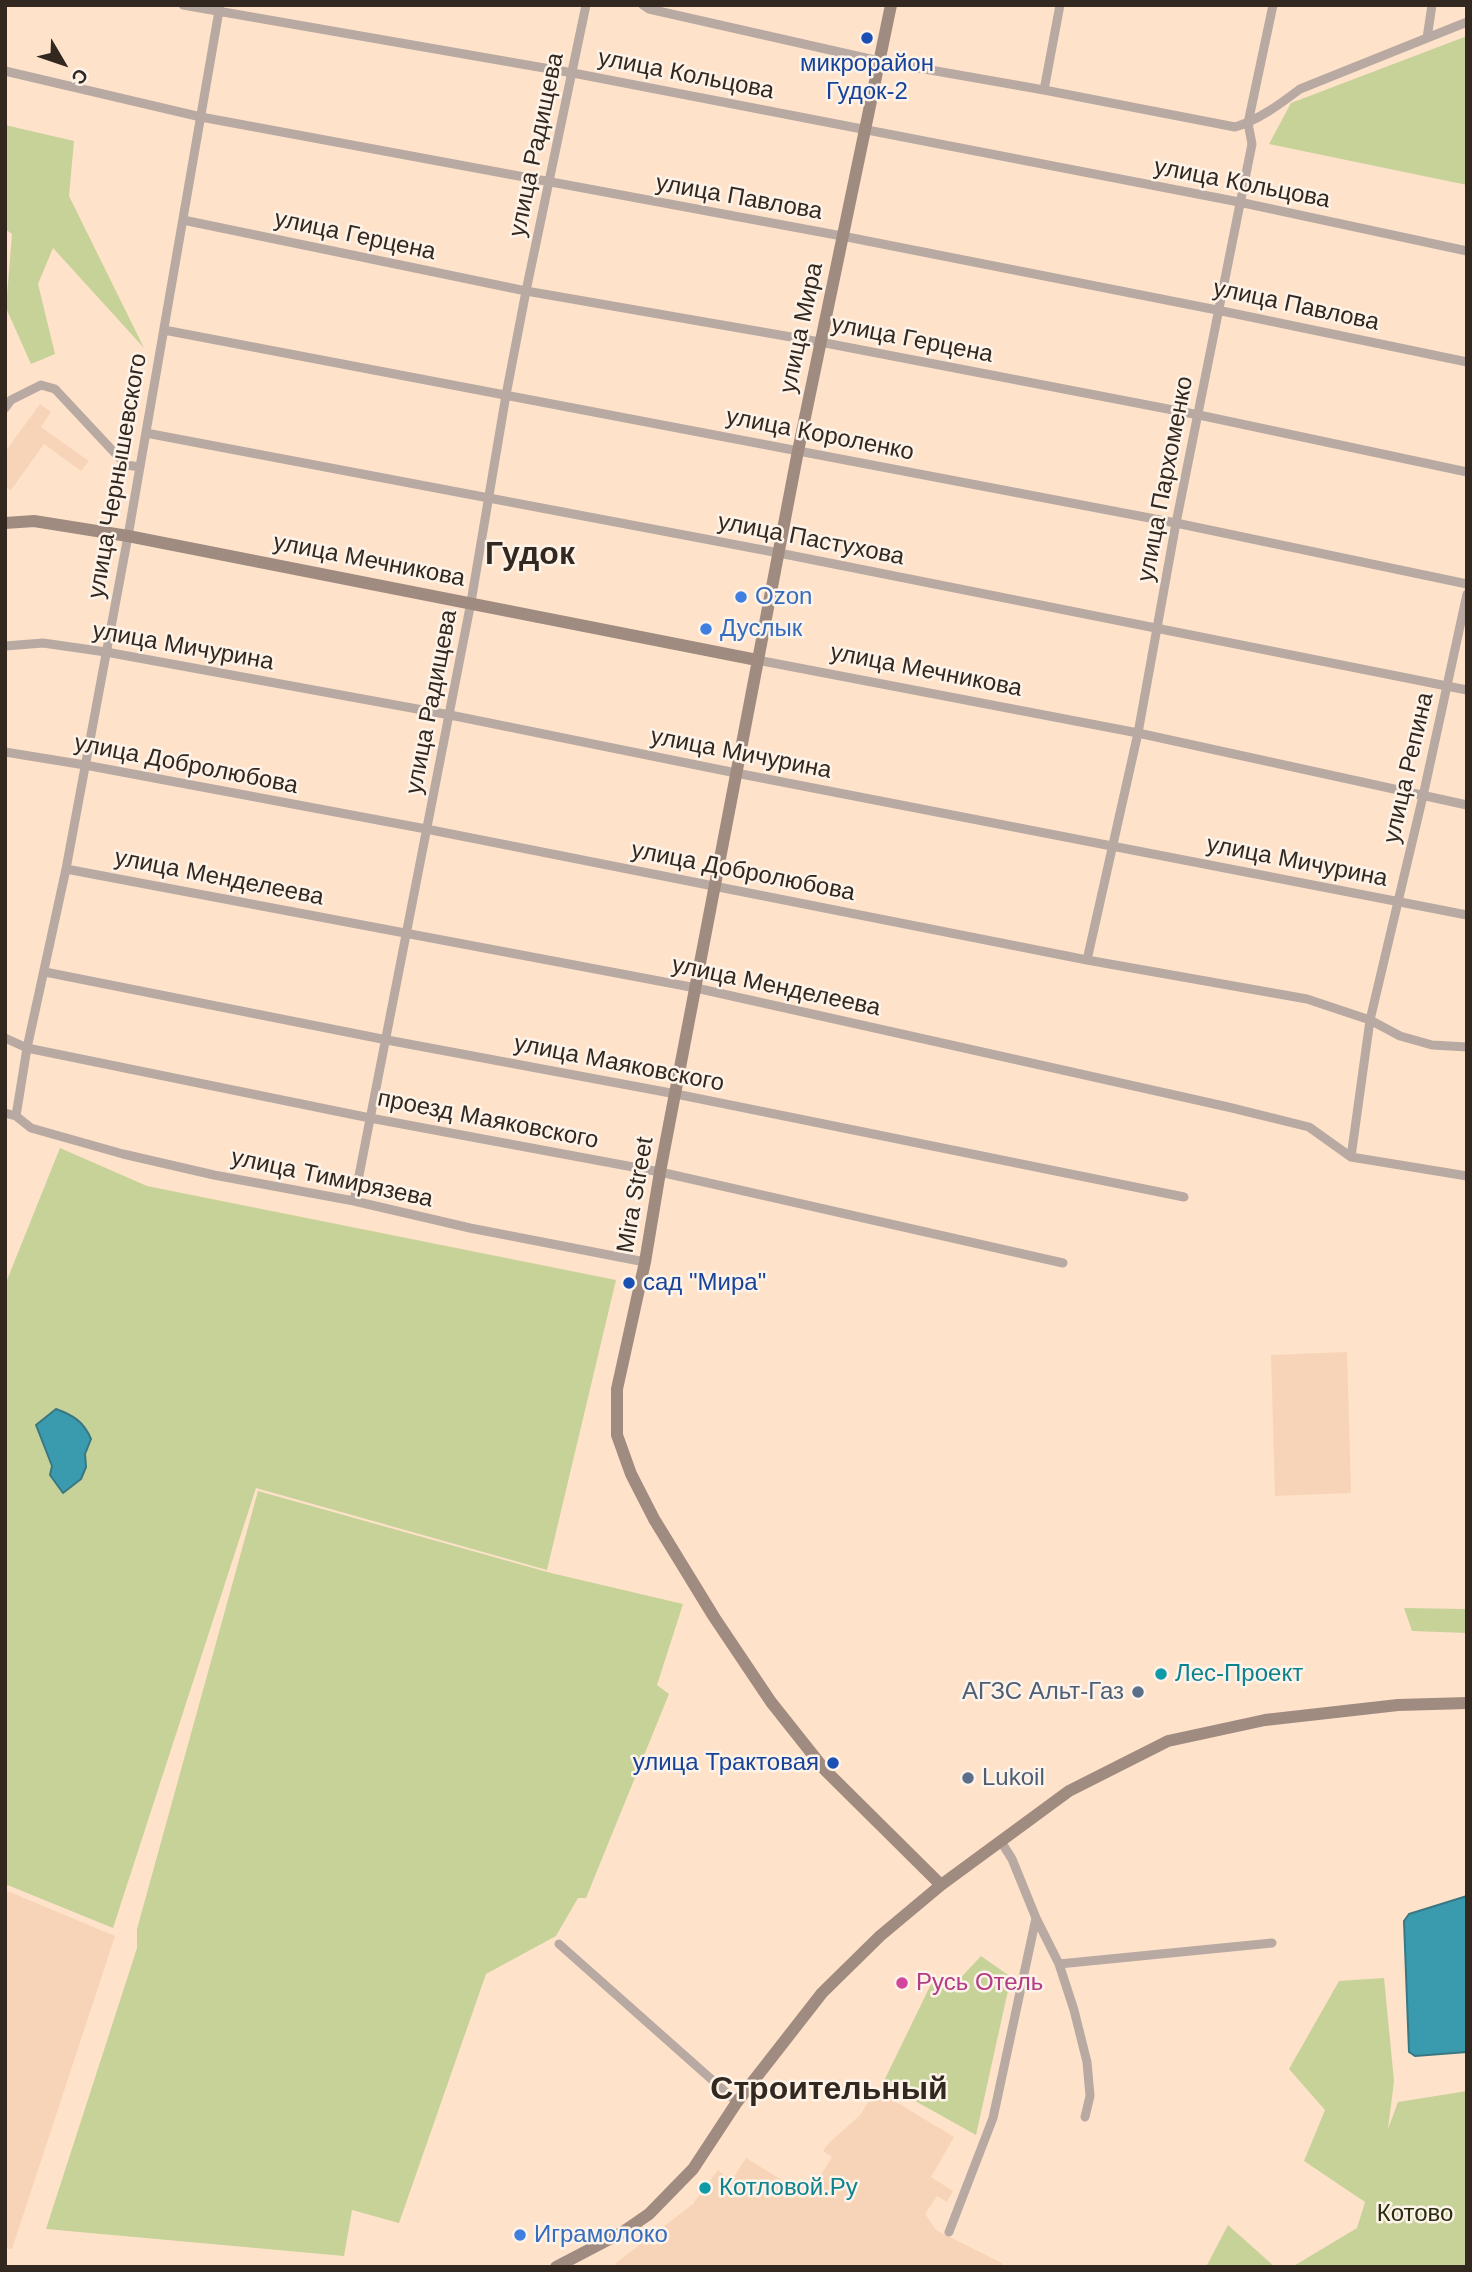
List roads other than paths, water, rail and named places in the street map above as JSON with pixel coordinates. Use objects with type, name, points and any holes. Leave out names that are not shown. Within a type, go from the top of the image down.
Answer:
[{"type":"main road","name":"улица Мира","points":[[757,660],[891,5]]},
{"type":"main road","name":"улица Мечникова","points":[[5,523],[34,521],[128,536],[757,660]]},
{"type":"main road","name":"Mira Street","points":[[757,660],[645,1262],[617,1390],[617,1435],[631,1474],[654,1519],[714,1617],[771,1702],[825,1770],[941,1885]]},
{"type":"main road","points":[[556,2267],[623,2232],[649,2214],[693,2169],[737,2102],[822,1993],[880,1936],[941,1885],[1069,1791],[1168,1741],[1265,1720],[1398,1705],[1467,1703]]},
{"type":"street","name":"улица Кольцова","points":[[183,5],[220,8],[573,73],[1239,202],[1467,251]]},
{"type":"street","name":"улица Радищева","points":[[354,1200],[450,715],[526,291],[586,5]]},
{"type":"street","points":[[643,5],[649,9],[879,61],[1235,127],[1248,124],[1300,89],[1467,22]]},
{"type":"street","points":[[1044,90],[1060,5]]},
{"type":"street","name":"улица Пархоменко","points":[[1087,960],[1138,733],[1217,310],[1252,144],[1248,124],[1273,5]]},
{"type":"street","points":[[1427,38],[1432,5]]},
{"type":"street","name":"улица Чернышевского","points":[[16,1116],[27,1048],[66,869],[128,536],[220,8]]},
{"type":"street","name":"улица Павлова","points":[[5,71],[201,117],[842,236],[1467,362]]},
{"type":"street","name":"улица Герцена","points":[[183,220],[526,291],[820,342],[1199,415],[1467,472]]},
{"type":"street","name":"улица Короленко","points":[[164,330],[1176,523],[1467,584]]},
{"type":"street","points":[[5,408],[11,400],[41,385],[55,389],[126,465],[140,467]]},
{"type":"street","name":"улица Пастухова","points":[[146,433],[779,553],[1467,690]]},
{"type":"street","name":"улица Репина","points":[[1351,1157],[1370,1020],[1467,594]]},
{"type":"street","name":"улица Мичурина","points":[[5,646],[43,643],[106,652],[450,715],[1467,915]]},
{"type":"street","name":"улица Мечникова","points":[[757,660],[1138,733],[1467,805]]},
{"type":"street","name":"улица Добролюбова","points":[[5,752],[426,829],[1087,960],[1307,999],[1370,1020],[1400,1036],[1432,1045],[1467,1047]]},
{"type":"street","name":"улица Менделеева","points":[[66,869],[696,988],[1310,1127],[1351,1157],[1467,1176]]},
{"type":"street","name":"улица Маяковского","points":[[45,972],[676,1094],[1184,1197]]},
{"type":"street","points":[[5,1038],[27,1048]]},
{"type":"street","name":"проезд Маяковского","points":[[27,1048],[370,1118],[660,1172],[1063,1263]]},
{"type":"street","name":"улица Тимирязева","points":[[5,1113],[16,1116],[32,1128],[123,1154],[214,1175],[354,1200],[470,1228],[645,1262]]},
{"type":"street","points":[[1000,1840],[1012,1859],[1036,1918],[1059,1964],[1074,2010],[1087,2062],[1090,2096],[1085,2117]]},
{"type":"street","points":[[949,2232],[993,2118],[1036,1918]]},
{"type":"street","points":[[1059,1964],[1272,1943]]},
{"type":"street","points":[[559,1944],[737,2102]]},
{"type":"water","points":[[56,1409],[77,1420],[91,1439],[85,1454],[86,1467],[81,1479],[63,1493],[50,1475],[52,1466],[36,1425]]},
{"type":"water","points":[[1467,1896],[1467,2052],[1415,2056],[1409,2052],[1404,1921],[1409,1914]]},
{"type":"place","name":"микрорайон Гудок-2","points":[[867,38]]},
{"type":"place","name":"Ozon","points":[[741,597]]},
{"type":"place","name":"Дуслык","points":[[706,629]]},
{"type":"place","name":"сад \"Мира\"","points":[[629,1283]]},
{"type":"place","name":"Лес-Проект","points":[[1161,1674]]},
{"type":"place","name":"АГЗС Альт-Газ","points":[[1138,1692]]},
{"type":"place","name":"улица Трактовая","points":[[833,1763]]},
{"type":"place","name":"Lukoil","points":[[968,1778]]},
{"type":"place","name":"Русь Отель","points":[[902,1983]]},
{"type":"place","name":"Котловой.Ру","points":[[705,2188]]},
{"type":"place","name":"Играмолоко","points":[[520,2235]]},
{"type":"district","name":"Гудок","points":[[530,555]]},
{"type":"district","name":"Строительный","points":[[829,2090]]},
{"type":"park label","name":"Котово","points":[[1415,2214]]}]
